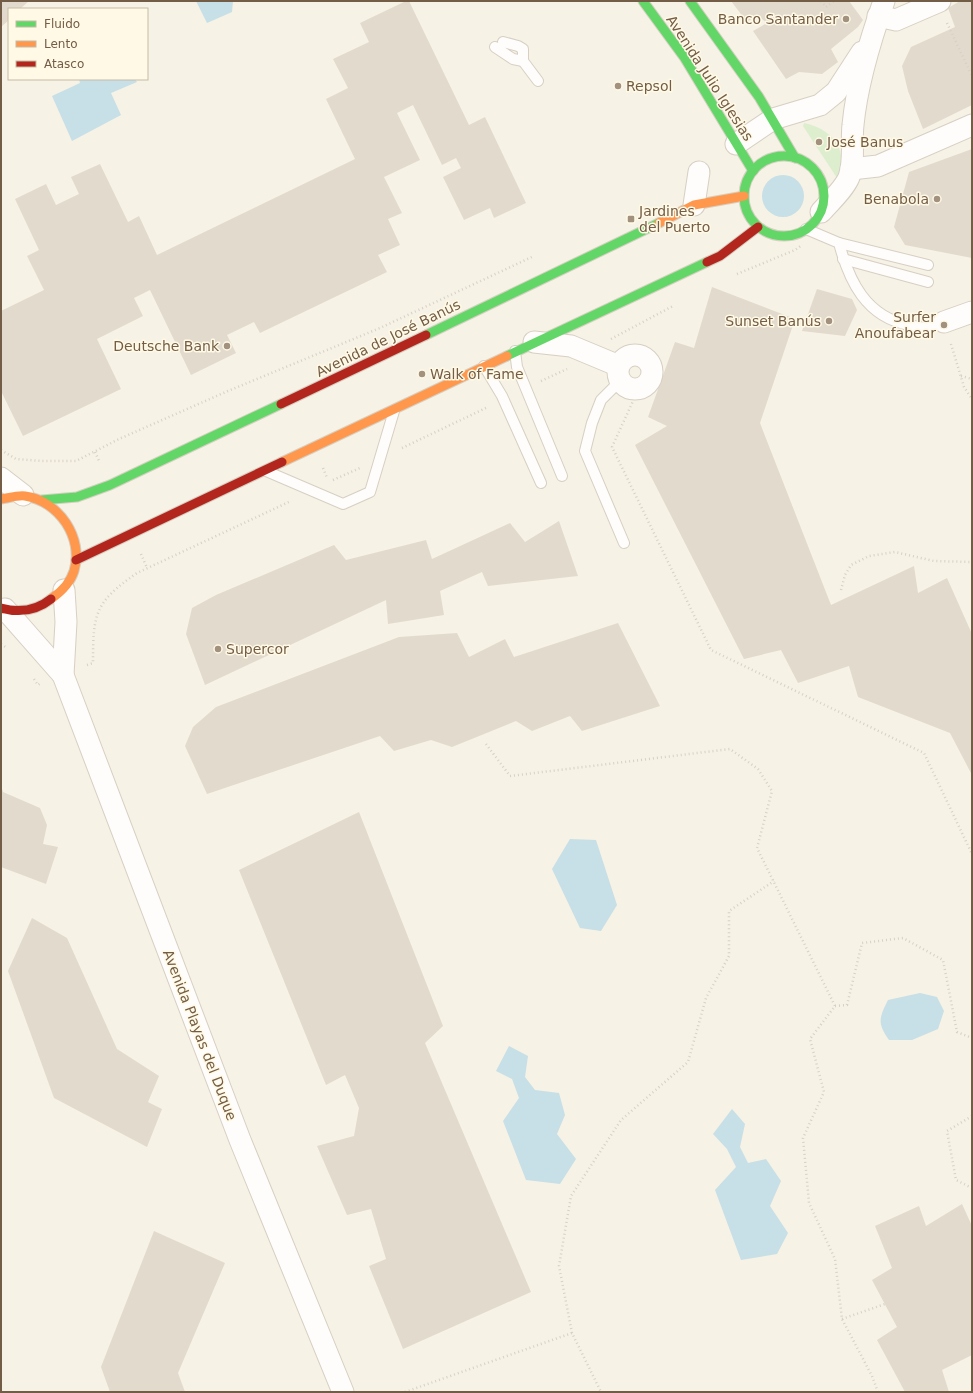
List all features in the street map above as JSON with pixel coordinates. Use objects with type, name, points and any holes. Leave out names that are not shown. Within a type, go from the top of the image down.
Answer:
[{"type":"street","name":"Avenida Julio Iglesias","points":[[643,1],[684,57],[753,170]]},
{"type":"street","name":"Avenida Julio Iglesias","points":[[690,1],[773,118],[795,158]]},
{"type":"street","points":[[821,212],[824,194],[822,182],[816,171],[806,163],[795,158],[784,156],[772,158],[762,163],[753,170],[746,184],[744,196],[748,213],[758,227],[769,234],[782,237],[795,235],[806,229],[816,220],[849,178],[851,169],[852,125],[859,87],[871,38],[881,9],[896,20],[938,2]]},
{"type":"street","points":[[736,144],[773,118],[820,105],[836,92],[871,38]]},
{"type":"street","points":[[851,169],[878,166],[972,125]]},
{"type":"street","points":[[694,205],[699,172]]},
{"type":"street","name":"Avenida de José Banús","points":[[1,499],[77,497],[110,485],[605,250],[694,205],[744,196]]},
{"type":"street","points":[[76,560],[534,342],[720,256],[758,227]]},
{"type":"street","points":[[944,322],[972,312]]},
{"type":"street","points":[[534,342],[571,346],[589,354],[626,378]]},
{"type":"street","points":[[1,478],[32,498],[55,508],[66,520],[73,533],[76,560],[72,576],[64,590],[52,601],[37,608],[21,611],[2,609]]},
{"type":"street","name":"Avenida Playas del Duque","points":[[63,675],[66,630],[64,590]]},
{"type":"street","name":"Avenida Playas del Duque","points":[[2,609],[63,675],[240,1140],[343,1392]]},
{"type":"lane","points":[[523,61],[513,59],[499,45],[518,46],[523,49],[523,61],[538,81]]},
{"type":"lane","points":[[806,229],[839,243],[928,264]]},
{"type":"lane","points":[[839,243],[843,259],[855,287],[877,312],[892,322],[931,328],[944,322]]},
{"type":"lane","points":[[843,259],[928,282]]},
{"type":"lane","points":[[515,351],[517,367],[562,476]]},
{"type":"lane","points":[[484,366],[503,399],[541,483]]},
{"type":"lane","points":[[624,543],[585,451],[592,424],[601,400],[626,378]]},
{"type":"lane","points":[[264,470],[343,504],[370,492],[395,408]]},
{"type":"path","points":[[821,1],[826,7],[834,1]]},
{"type":"path","points":[[938,2],[972,76]]},
{"type":"path","points":[[730,277],[795,250],[817,234]]},
{"type":"path","points":[[1,450],[16,459],[76,461],[119,439],[228,391],[380,328],[538,254]]},
{"type":"path","points":[[526,388],[568,368],[612,337],[674,305]]},
{"type":"path","points":[[944,322],[964,387],[972,399]]},
{"type":"path","points":[[961,376],[972,379]]},
{"type":"path","points":[[626,378],[612,447],[711,650],[924,753],[972,854]]},
{"type":"path","points":[[63,675],[93,663],[93,628],[100,606],[114,589],[137,573],[503,399]]},
{"type":"path","points":[[841,590],[845,575],[851,564],[869,556],[895,552],[934,561],[972,562]]},
{"type":"path","points":[[486,744],[510,776],[730,749],[758,769],[772,791],[757,848],[835,1006]]},
{"type":"path","points":[[601,1392],[572,1333],[560,1266],[571,1196],[621,1120],[688,1062],[706,998],[729,956],[729,911],[774,881]]},
{"type":"path","points":[[878,1392],[872,1376],[842,1319],[835,1258],[809,1203],[803,1138],[824,1092],[810,1039],[835,1006],[847,1005],[862,943],[903,938],[943,960],[957,1032],[972,1038]]},
{"type":"path","points":[[972,1116],[947,1131],[956,1180],[972,1188]]},
{"type":"path","points":[[842,1319],[885,1304]]},
{"type":"path","points":[[405,1392],[572,1333]]},
{"type":"green space","points":[[804,123],[814,126],[829,134],[839,147],[842,165],[841,175],[837,178],[803,126]]},
{"type":"water","points":[[196,1],[233,1],[232,12],[207,23]]},
{"type":"water","points":[[79,80],[136,80],[137,82],[111,93],[121,115],[72,141],[52,96],[80,83]]},
{"type":"water","points":[[779,175],[787,175],[795,178],[801,184],[804,196],[801,208],[795,214],[787,217],[779,217],[771,214],[765,208],[762,200],[762,192],[765,184],[771,178]]},
{"type":"water","points":[[570,839],[596,840],[617,905],[601,931],[580,928],[552,869]]},
{"type":"water","points":[[920,993],[937,997],[944,1011],[938,1029],[912,1040],[889,1040],[881,1025],[881,1016],[888,1000]]},
{"type":"water","points":[[509,1046],[528,1056],[525,1077],[535,1090],[559,1093],[565,1115],[557,1134],[576,1159],[560,1184],[526,1180],[503,1121],[519,1098],[512,1079],[496,1071]]},
{"type":"water","points":[[732,1109],[745,1124],[740,1147],[748,1163],[766,1159],[781,1181],[770,1206],[788,1233],[777,1254],[741,1260],[715,1190],[736,1167],[727,1149],[713,1134]]},
{"type":"building","points":[[1,1],[29,1],[21,8],[8,8],[8,21],[1,27]]},
{"type":"building","points":[[406,1],[409,1],[469,125],[485,117],[526,203],[494,218],[490,208],[464,220],[443,177],[461,168],[456,158],[442,165],[413,105],[397,113],[420,160],[384,177],[402,213],[388,219],[400,245],[378,255],[387,272],[260,333],[254,322],[227,335],[236,353],[191,375],[150,290],[134,298],[143,316],[97,339],[121,389],[23,436],[1,391],[1,311],[44,290],[27,256],[39,250],[15,199],[46,184],[56,205],[79,194],[71,177],[100,164],[128,222],[139,216],[157,255],[355,159],[326,99],[348,88],[333,59],[369,42],[360,23]]},
{"type":"building","points":[[731,1],[849,1],[863,20],[858,27],[831,49],[838,62],[822,74],[799,72],[786,79],[753,31],[767,23],[757,15],[747,22]]},
{"type":"building","points":[[960,1],[972,1],[972,105],[923,129],[908,91],[902,66],[911,47],[955,27],[948,8]]},
{"type":"building","name":"Benabola","points":[[972,149],[972,258],[905,245],[894,227],[909,172]]},
{"type":"building","points":[[712,287],[795,319],[760,423],[831,605],[914,566],[918,593],[947,578],[972,634],[972,775],[950,733],[858,697],[849,666],[798,683],[781,650],[744,659],[635,445],[667,426],[648,417],[675,342],[694,348]]},
{"type":"building","name":"Sunset Banús","points":[[817,289],[852,299],[857,310],[845,336],[802,331]]},
{"type":"building","points":[[559,521],[578,576],[488,586],[482,572],[440,591],[444,615],[388,624],[386,600],[205,685],[186,634],[192,608],[216,595],[334,545],[346,560],[426,540],[432,559],[510,523],[525,542]]},
{"type":"building","points":[[618,623],[660,706],[582,731],[570,716],[532,731],[516,721],[452,747],[431,740],[394,751],[380,736],[207,794],[185,746],[193,727],[216,707],[399,637],[457,633],[469,657],[505,639],[514,657]]},
{"type":"building","points":[[1,786],[3,792],[40,808],[47,825],[43,844],[58,847],[46,884],[1,867]]},
{"type":"building","points":[[359,812],[443,1026],[425,1043],[531,1292],[403,1349],[369,1266],[386,1259],[371,1209],[347,1215],[317,1146],[354,1136],[359,1108],[345,1075],[326,1085],[239,870]]},
{"type":"building","points":[[32,918],[67,938],[117,1049],[159,1076],[148,1102],[162,1109],[147,1147],[54,1098],[8,971]]},
{"type":"building","points":[[962,1204],[972,1226],[972,1355],[942,1370],[949,1392],[905,1392],[877,1340],[897,1327],[872,1280],[892,1268],[875,1226],[919,1206],[926,1226]]},
{"type":"building","points":[[154,1231],[225,1263],[178,1373],[185,1392],[110,1392],[101,1367]]},
{"type":"traffic: fast","points":[[643,1],[684,57],[753,171]]},
{"type":"traffic: fast","points":[[690,1],[759,97],[795,158]]},
{"type":"traffic: fast","points":[[784,156],[799,159],[812,168],[821,181],[824,196],[821,211],[812,224],[799,233],[784,236],[769,233],[756,224],[747,211],[744,196],[747,181],[756,168],[769,159],[784,156]]},
{"type":"traffic: fast","points":[[426,335],[659,223]]},
{"type":"traffic: fast","points":[[507,356],[707,262]]},
{"type":"traffic: fast","points":[[42,500],[77,497],[110,485],[281,404]]},
{"type":"traffic: slow","points":[[659,223],[694,205],[744,196]]},
{"type":"traffic: slow","points":[[282,462],[507,356]]},
{"type":"traffic: slow","points":[[1,499],[16,496],[25,496],[37,499],[58,513],[72,534],[76,559],[74,571],[65,587],[51,599]]},
{"type":"traffic: jam","points":[[707,262],[720,256],[758,227]]},
{"type":"traffic: jam","points":[[281,404],[426,335]]},
{"type":"traffic: jam","points":[[76,560],[282,462]]},
{"type":"traffic: jam","points":[[1,608],[8,610],[27,610],[39,606],[51,599]]},
{"type":"place","name":"Banco Santander","points":[[846,19]]},
{"type":"place","name":"Repsol","points":[[618,86]]},
{"type":"place","name":"José Banus","points":[[819,142]]},
{"type":"place","name":"Benabola","points":[[937,199]]},
{"type":"place","name":"Jardines del Puerto","points":[[631,219]]},
{"type":"place","name":"Sunset Banús","points":[[829,321]]},
{"type":"place","name":"Surfer Anoufabear","points":[[944,325]]},
{"type":"place","name":"Deutsche Bank","points":[[227,346]]},
{"type":"place","name":"Walk of Fame","points":[[422,374]]},
{"type":"place","name":"Supercor","points":[[218,649]]}]
